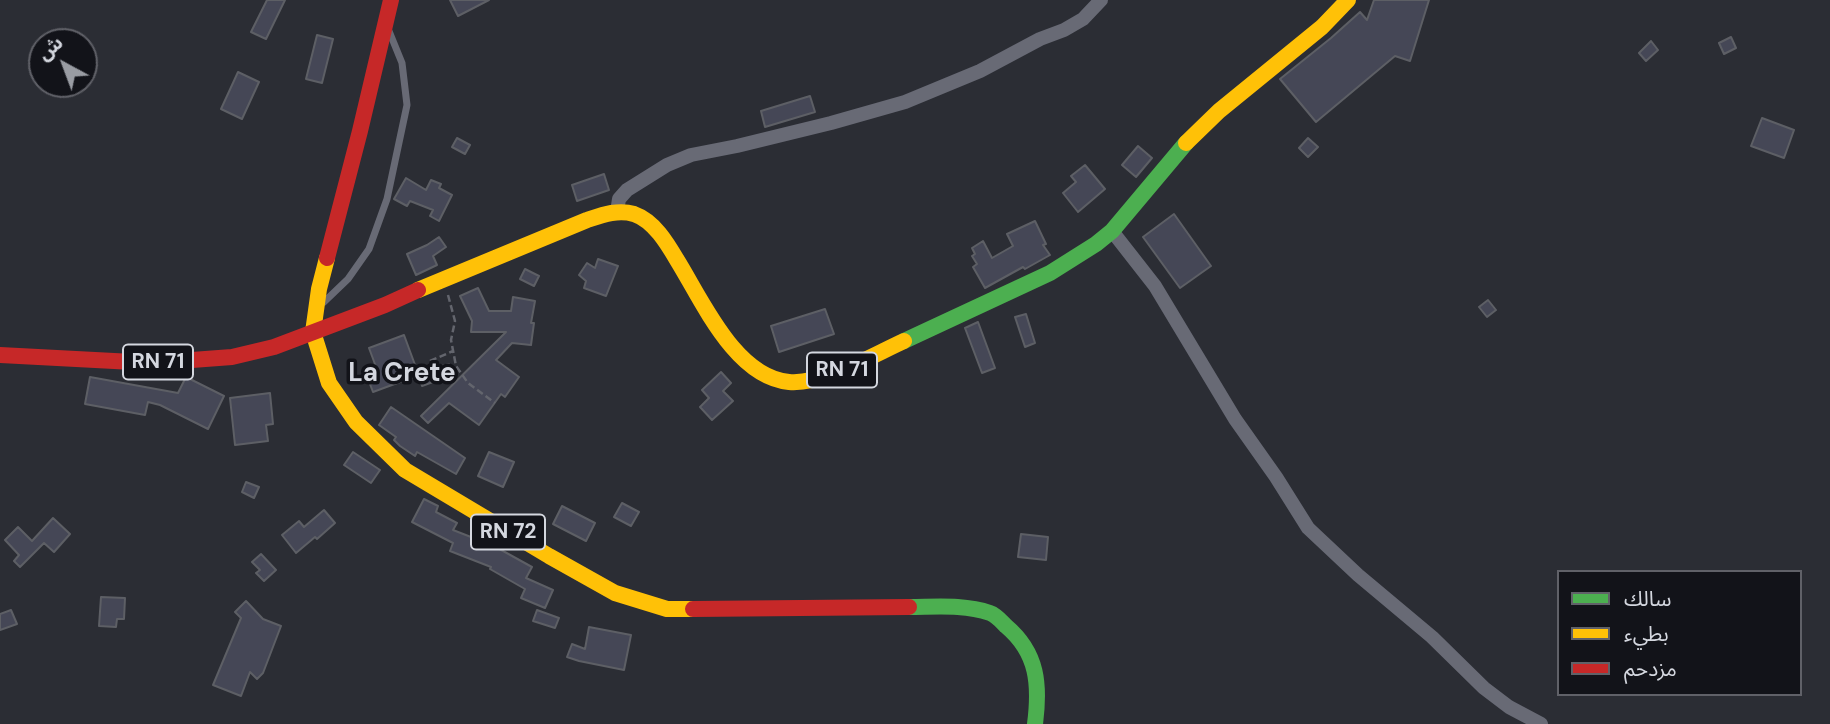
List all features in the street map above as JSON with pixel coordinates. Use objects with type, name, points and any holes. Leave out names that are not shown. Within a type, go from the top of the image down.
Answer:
[{"type":"main road","name":"RN 72","points":[[391,0],[319,289],[313,332],[329,383],[356,422],[405,470],[615,593],[667,610],[956,607],[992,613],[1017,635],[1034,664],[1038,701],[1035,724]]},
{"type":"main road","name":"RN 71","points":[[0,355],[152,363],[232,356],[274,347],[386,305],[443,278],[587,220],[617,212],[641,218],[669,246],[725,338],[740,357],[755,370],[786,382],[807,382],[835,373],[1050,273],[1096,244],[1112,231],[1191,137],[1322,27],[1348,0]]},
{"type":"street","points":[[617,212],[619,199],[627,190],[667,165],[691,155],[831,123],[905,102],[980,71],[1064,30],[1083,19],[1101,0]]},
{"type":"street","points":[[1112,231],[1155,286],[1235,419],[1308,528],[1358,575],[1432,637],[1484,688],[1509,707],[1541,724]]},
{"type":"lane","points":[[316,310],[348,279],[369,249],[393,176],[407,105],[402,63],[385,21]]},
{"type":"path","points":[[443,278],[455,321],[451,340],[456,366],[468,383],[495,403]]},
{"type":"path","points":[[430,361],[453,351]]},
{"type":"building","points":[[267,0],[285,0],[266,39],[251,32]]},
{"type":"building","points":[[450,0],[489,0],[458,16]]},
{"type":"building","points":[[1374,0],[1429,0],[1410,61],[1395,56],[1316,122],[1280,79],[1360,12],[1367,20]]},
{"type":"building","points":[[317,35],[333,39],[322,83],[306,79]]},
{"type":"building","points":[[1731,37],[1736,48],[1724,54],[1719,43]]},
{"type":"building","points":[[1651,41],[1658,50],[1646,61],[1639,53]]},
{"type":"building","points":[[238,72],[259,82],[242,119],[221,109]]},
{"type":"building","points":[[810,96],[815,112],[765,127],[761,111]]},
{"type":"building","points":[[1762,118],[1794,130],[1784,158],[1751,146]]},
{"type":"building","points":[[457,138],[470,145],[465,154],[452,147]]},
{"type":"building","points":[[1308,138],[1318,147],[1308,157],[1299,148]]},
{"type":"building","points":[[1138,146],[1152,158],[1136,177],[1122,165]]},
{"type":"building","points":[[1085,165],[1105,189],[1078,212],[1063,193],[1076,182],[1071,176]]},
{"type":"building","points":[[604,174],[609,190],[577,201],[572,185]]},
{"type":"building","points":[[406,178],[426,190],[431,180],[441,184],[439,188],[452,195],[439,221],[430,216],[433,210],[410,201],[407,206],[394,199]]},
{"type":"building","points":[[1174,214],[1211,266],[1180,288],[1143,237]]},
{"type":"building","points":[[1035,221],[1046,244],[1043,245],[1050,255],[985,288],[973,267],[977,264],[972,256],[975,254],[972,248],[983,241],[992,258],[1013,246],[1007,234]]},
{"type":"building","points":[[439,237],[446,247],[433,256],[437,265],[416,275],[407,254]]},
{"type":"building","points":[[598,259],[618,266],[606,296],[584,288],[586,281],[579,275],[587,263],[595,268]]},
{"type":"building","points":[[525,269],[539,276],[534,286],[520,279]]},
{"type":"building","points":[[478,288],[489,311],[511,311],[513,297],[535,301],[531,345],[512,343],[496,360],[519,377],[505,397],[501,394],[479,425],[449,403],[428,423],[421,416],[506,332],[471,332],[472,321],[460,296]]},
{"type":"building","points":[[1488,300],[1496,310],[1487,317],[1479,307]]},
{"type":"building","points":[[825,309],[834,334],[779,352],[771,326]]},
{"type":"building","points":[[1026,314],[1035,343],[1025,347],[1015,317]]},
{"type":"building","points":[[978,322],[995,368],[982,373],[965,328]]},
{"type":"building","points":[[404,335],[418,373],[449,364],[452,375],[422,386],[419,375],[373,392],[368,379],[379,375],[369,348]]},
{"type":"building","points":[[721,372],[731,383],[723,391],[733,401],[712,420],[700,407],[709,398],[702,390]]},
{"type":"building","points":[[90,377],[178,393],[186,377],[224,396],[208,429],[160,405],[148,402],[145,415],[85,404]]},
{"type":"building","points":[[270,393],[273,424],[266,425],[268,441],[235,445],[230,398]]},
{"type":"building","points":[[391,407],[465,458],[456,474],[417,452],[415,456],[400,446],[394,440],[396,437],[379,425]]},
{"type":"building","points":[[353,452],[380,470],[371,483],[344,465]]},
{"type":"building","points":[[489,452],[514,462],[503,487],[478,476]]},
{"type":"building","points":[[246,482],[259,487],[254,498],[242,492]]},
{"type":"building","points":[[424,499],[438,506],[436,512],[457,523],[453,530],[494,546],[532,567],[526,578],[553,590],[545,608],[521,598],[525,589],[490,569],[491,567],[450,551],[453,543],[412,522]]},
{"type":"building","points":[[622,503],[639,512],[631,526],[614,517]]},
{"type":"building","points":[[562,506],[595,523],[586,541],[553,524]]},
{"type":"building","points":[[324,510],[335,523],[296,553],[282,535],[299,521],[304,527]]},
{"type":"building","points":[[53,518],[70,534],[54,552],[44,543],[20,567],[14,561],[19,555],[5,540],[18,527],[32,541]]},
{"type":"building","points":[[1021,534],[1048,537],[1046,560],[1018,557]]},
{"type":"building","points":[[261,554],[276,570],[264,581],[256,573],[260,570],[252,562]]},
{"type":"building","points":[[101,597],[125,598],[124,619],[117,619],[116,627],[99,626]]},
{"type":"building","points":[[246,601],[263,619],[281,626],[263,673],[257,679],[250,672],[241,696],[213,685],[241,618],[235,612]]},
{"type":"building","points":[[11,610],[17,624],[0,630],[0,614]]},
{"type":"building","points":[[537,610],[559,618],[555,628],[533,621]]},
{"type":"building","points":[[589,627],[631,635],[624,670],[567,657],[572,644],[585,649]]},
{"type":"traffic: fast","points":[[904,341],[1050,273],[1096,244],[1112,231],[1186,143]]},
{"type":"traffic: fast","points":[[909,607],[970,608],[998,618],[1017,636],[1031,659],[1037,696],[1035,724]]},
{"type":"traffic: slow","points":[[1186,143],[1219,111],[1322,27],[1348,0]]},
{"type":"traffic: slow","points":[[418,290],[587,220],[622,212],[641,217],[659,233],[722,334],[736,352],[770,377],[789,382],[817,379],[848,368],[904,341]]},
{"type":"traffic: slow","points":[[327,258],[313,332],[329,383],[356,422],[405,470],[615,593],[667,609],[693,609]]},
{"type":"traffic: jam","points":[[327,258],[391,0]]},
{"type":"traffic: jam","points":[[0,355],[152,363],[232,357],[274,347],[418,290]]},
{"type":"traffic: jam","points":[[693,609],[909,607]]},
{"type":"district","name":"La Crete","points":[[402,374]]}]
